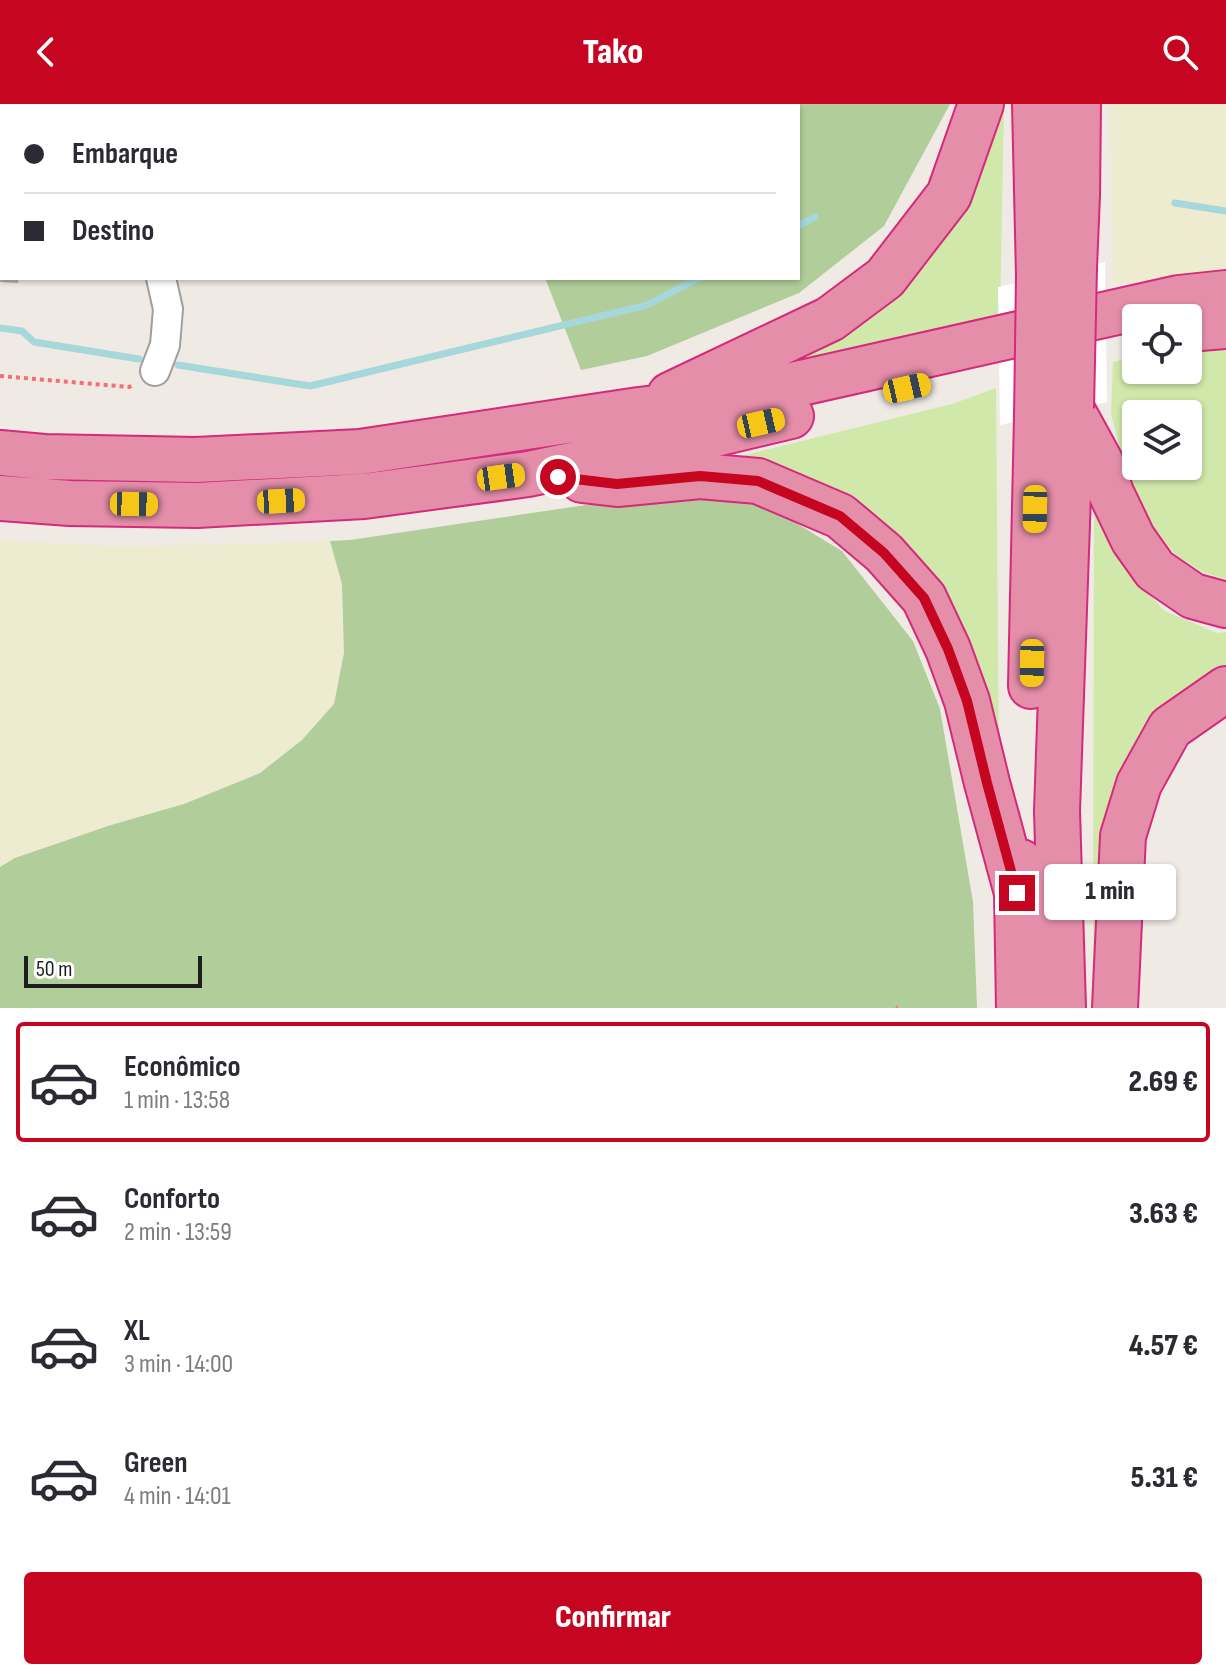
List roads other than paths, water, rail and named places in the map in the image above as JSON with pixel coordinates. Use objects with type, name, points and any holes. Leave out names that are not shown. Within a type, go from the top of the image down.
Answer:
[{"type":"highway","points":[[639,410],[830,319],[885,278],[949,195],[981,104]]},
{"type":"highway","points":[[1035,104],[1056,272],[1057,811],[1063,1008]]},
{"type":"highway","points":[[1056,272],[1077,195],[1078,104]]},
{"type":"highway","points":[[11,454],[196,460],[360,452],[730,399],[1179,298],[1226,293]]},
{"type":"highway","points":[[1202,328],[1226,326]]},
{"type":"highway","points":[[10,499],[197,505],[364,496],[528,474],[673,444],[1122,339]]},
{"type":"highway","points":[[1054,412],[1101,463],[1111,493],[1133,539],[1155,570],[1193,596],[1226,605]]},
{"type":"highway","points":[[1019,1008],[1017,893],[1029,787],[1054,412]]},
{"type":"highway","points":[[528,474],[617,484],[700,476],[758,481],[840,516],[884,553],[924,598],[948,649],[967,701],[1017,893]]},
{"type":"highway","points":[[1115,1008],[1123,836],[1139,784],[1170,728],[1226,689]]},
{"type":"street","points":[[155,371],[165,345],[168,309],[161,280]]},
{"type":"waterway","points":[[1175,203],[1226,211]]},
{"type":"waterway","points":[[800,225],[815,217]]},
{"type":"waterway","points":[[178,365],[310,386],[647,305],[695,280]]},
{"type":"waterway","points":[[0,328],[22,331],[34,342],[139,359]]}]
